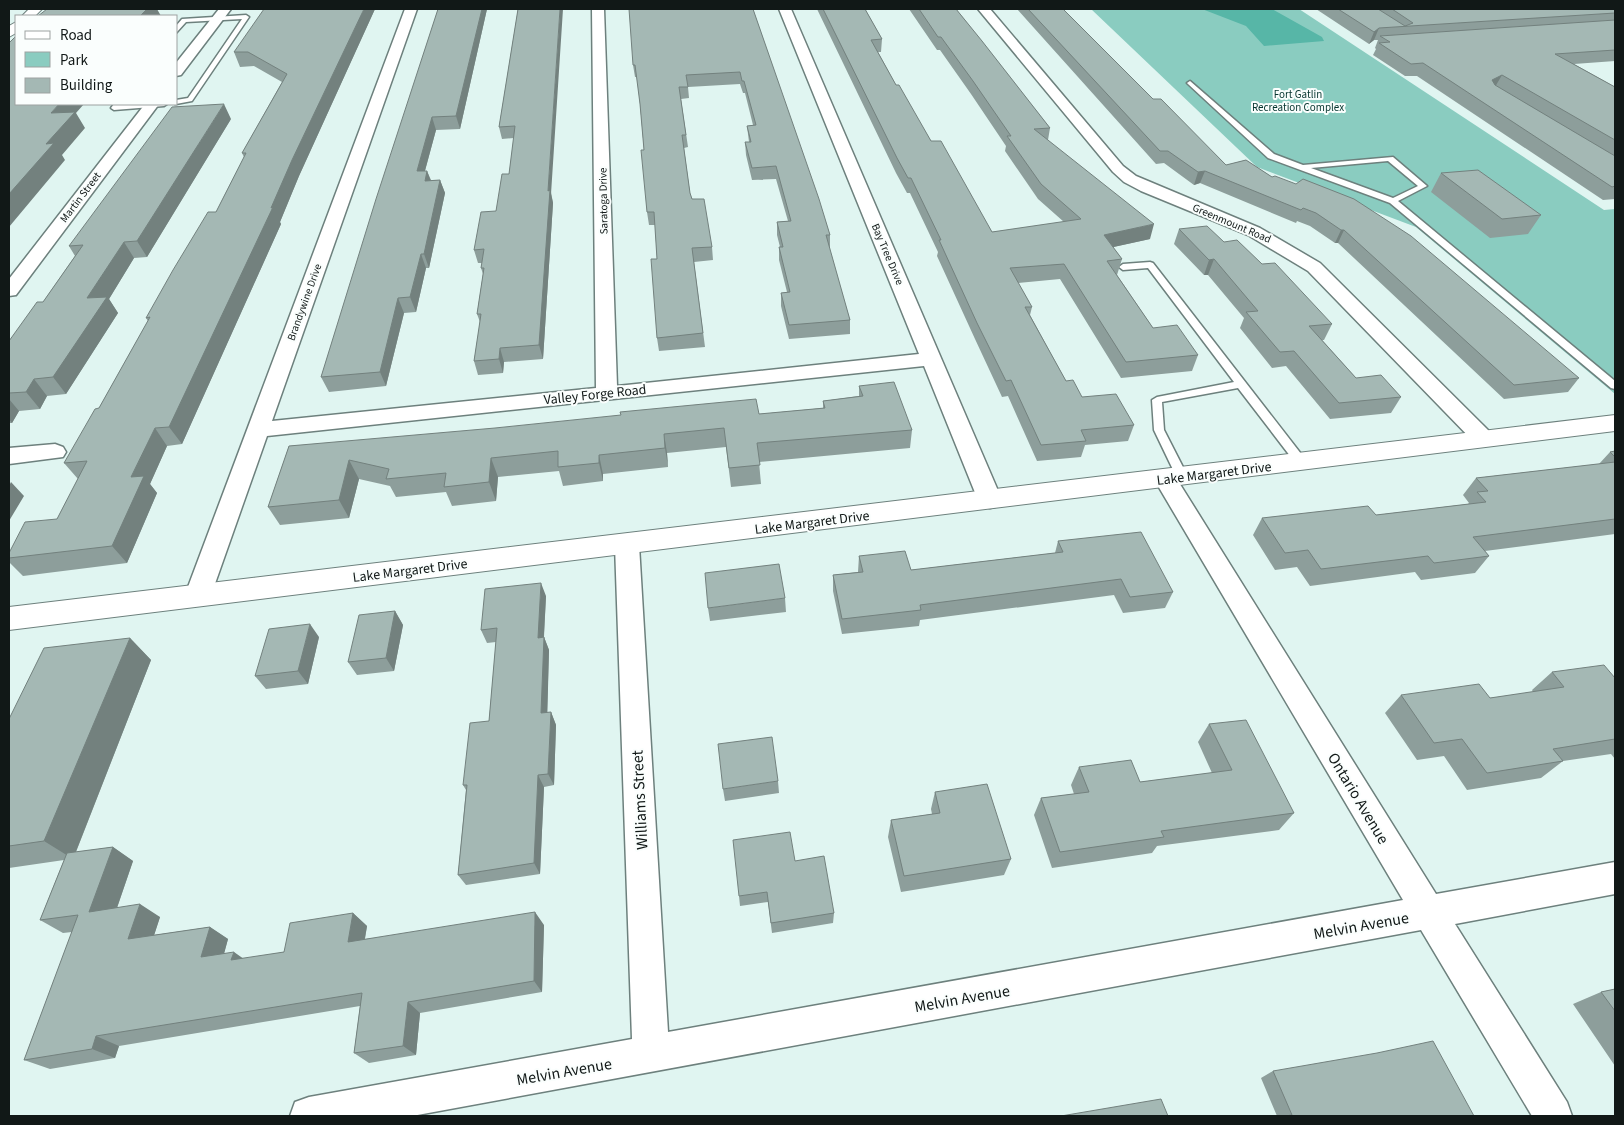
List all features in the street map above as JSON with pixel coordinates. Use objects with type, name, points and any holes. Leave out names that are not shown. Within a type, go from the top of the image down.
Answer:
[{"type":"street","name":"Brandywine Drive","points":[[198,595],[411,9]]},
{"type":"street","name":"Saratoga Drive","points":[[598,9],[607,393]]},
{"type":"street","name":"Bay Tree Drive","points":[[785,9],[990,500]]},
{"type":"street","name":"Greenmount Road","points":[[984,9],[1124,174],[1147,188],[1259,232],[1288,247],[1314,267],[1484,438]]},
{"type":"street","points":[[178,69],[221,14]]},
{"type":"street","name":"Martin Street","points":[[9,291],[154,105]]},
{"type":"street","name":"Valley Forge Road","points":[[258,430],[932,359]]},
{"type":"street","name":"Lake Margaret Drive","points":[[9,619],[628,545],[1615,423]]},
{"type":"street","points":[[9,456],[55,452]]},
{"type":"street","name":"Ontario Avenue","points":[[1174,478],[1429,912],[1553,1116]]},
{"type":"street","name":"Williams Street","points":[[628,545],[651,1055]]},
{"type":"street","name":"Melvin Avenue","points":[[309,1116],[1615,878]]},
{"type":"lane","points":[[178,28],[184,20],[221,14],[246,17],[190,100],[178,102]]},
{"type":"lane","points":[[1190,83],[1271,156],[1393,201],[1615,386]]},
{"type":"lane","points":[[116,105],[114,108],[145,105]]},
{"type":"lane","points":[[1300,166],[1390,159],[1423,186],[1393,201]]},
{"type":"lane","points":[[1123,267],[1150,265],[1301,462]]},
{"type":"lane","points":[[1174,478],[1159,430],[1157,400],[1240,384]]},
{"type":"green space","name":"Fort Gatlin Recreation Complex","points":[[1091,9],[1299,9],[1604,210],[1615,209],[1615,394],[1416,227],[1257,167]]},
{"type":"shaded area","points":[[1202,9],[1272,9],[1322,37],[1324,41],[1264,46],[1246,26]]},
{"type":"building","points":[[47,9],[147,9],[141,15],[39,15]]},
{"type":"building","points":[[264,9],[364,9],[169,427],[155,428],[131,477],[144,476],[112,546],[9,558],[9,553],[25,522],[57,519],[87,461],[64,463],[95,409],[99,408],[150,317],[146,318],[208,212],[216,212],[246,153],[242,153],[287,74],[248,52],[234,52]]},
{"type":"building","points":[[438,9],[482,9],[456,116],[432,117],[417,171],[427,171],[425,181],[440,180],[424,254],[421,254],[410,297],[398,298],[380,372],[321,377],[376,199]]},
{"type":"building","points":[[518,9],[560,9],[539,345],[500,348],[499,359],[474,361],[481,314],[477,314],[484,268],[481,268],[484,249],[474,250],[481,212],[496,211],[502,174],[509,174],[515,126],[499,127]]},
{"type":"building","points":[[629,9],[753,9],[819,199],[830,235],[826,235],[850,320],[789,325],[781,293],[790,292],[779,247],[783,247],[777,222],[791,221],[776,166],[752,168],[745,142],[751,142],[747,126],[756,125],[744,81],[742,81],[740,72],[686,75],[688,87],[679,87],[686,135],[682,135],[690,193],[692,199],[704,199],[712,247],[692,248],[703,333],[657,338],[651,259],[657,259],[654,212],[647,212],[641,150],[644,150],[640,104],[635,65],[633,65]]},
{"type":"building","points":[[823,9],[865,9],[882,39],[871,40],[896,85],[899,85],[931,141],[941,141],[992,232],[1081,219],[1041,184],[1007,136],[1011,136],[973,81],[941,37],[938,37],[919,9],[956,9],[1050,128],[1034,129],[1154,224],[1104,235],[1122,259],[1107,261],[1153,328],[1177,325],[1198,355],[1126,362],[1064,264],[1010,268],[1032,307],[1025,307],[1066,381],[1073,380],[1082,397],[1116,394],[1134,425],[1081,430],[1086,441],[1041,445],[1011,380],[1006,381],[977,323],[939,240],[941,240],[911,178],[908,178],[897,158]]},
{"type":"building","points":[[1028,9],[1063,9],[1153,99],[1161,99],[1226,165],[1246,160],[1272,177],[1275,176],[1296,184],[1303,179],[1354,199],[1411,236],[1579,378],[1514,385],[1344,230],[1341,230],[1316,213],[1303,208],[1301,210],[1205,171],[1198,172],[1168,151],[1160,151]]},
{"type":"building","points":[[1338,9],[1378,9],[1405,26],[1413,23],[1392,9],[1615,9],[1615,13],[1379,28],[1374,32]]},
{"type":"building","points":[[1615,20],[1615,50],[1555,54],[1615,87],[1615,140],[1502,75],[1492,80],[1495,85],[1615,156],[1615,186],[1612,187],[1423,63],[1411,64],[1379,43],[1390,42],[1380,36]]},
{"type":"building","points":[[15,37],[15,105],[58,105],[51,113],[75,112],[46,144],[54,143],[9,194],[9,43]]},
{"type":"building","points":[[224,104],[137,241],[124,242],[87,298],[107,297],[53,377],[34,379],[26,392],[9,393],[9,341],[37,302],[43,302],[83,245],[69,246],[172,107]]},
{"type":"building","points":[[1478,170],[1541,215],[1502,219],[1441,173]]},
{"type":"building","points":[[1207,226],[1224,242],[1237,240],[1262,264],[1275,263],[1332,324],[1309,326],[1356,378],[1381,375],[1401,397],[1339,403],[1294,351],[1280,352],[1246,312],[1258,311],[1214,259],[1209,260],[1179,229]]},
{"type":"building","points":[[894,382],[912,430],[757,443],[760,465],[729,468],[724,428],[664,434],[665,448],[599,455],[599,463],[558,467],[558,451],[491,458],[489,482],[444,487],[446,473],[386,479],[389,469],[349,460],[339,500],[268,507],[289,446],[495,428],[621,415],[620,412],[756,399],[759,414],[825,408],[823,401],[863,396],[859,386]]},
{"type":"building","points":[[1615,462],[1615,519],[1473,537],[1489,556],[1434,563],[1428,556],[1321,569],[1308,550],[1285,553],[1262,518],[1368,506],[1376,515],[1486,502],[1477,492],[1488,491],[1476,478]]},
{"type":"building","points":[[1141,532],[1173,592],[1130,597],[1121,579],[920,605],[921,610],[842,619],[833,575],[863,572],[859,556],[905,551],[911,570],[1063,552],[1058,541]]},
{"type":"building","points":[[779,564],[785,598],[708,608],[705,573]]},
{"type":"building","points":[[541,583],[538,638],[544,637],[541,713],[551,712],[548,774],[538,775],[534,863],[458,875],[467,785],[463,785],[470,723],[489,721],[497,628],[481,630],[485,589]]},
{"type":"building","points":[[395,611],[386,658],[348,662],[359,615]]},
{"type":"building","points":[[310,624],[298,671],[255,676],[269,629]]},
{"type":"building","points":[[130,638],[44,841],[9,846],[9,719],[44,648]]},
{"type":"building","points":[[1604,665],[1615,678],[1615,739],[1553,749],[1563,761],[1487,773],[1462,739],[1434,743],[1401,695],[1479,684],[1490,698],[1564,687],[1552,672]]},
{"type":"building","points":[[1246,720],[1294,813],[1161,831],[1164,837],[1060,852],[1041,798],[1089,792],[1079,767],[1131,760],[1140,782],[1232,770],[1209,724]]},
{"type":"building","points":[[772,737],[778,781],[723,789],[718,744]]},
{"type":"building","points":[[987,784],[1011,859],[904,876],[891,820],[940,813],[935,792]]},
{"type":"building","points":[[790,832],[795,861],[824,856],[834,913],[771,923],[767,892],[739,896],[733,840]]},
{"type":"building","points":[[113,847],[89,912],[140,904],[128,939],[210,927],[201,957],[234,952],[231,960],[284,952],[290,923],[353,913],[348,942],[535,912],[534,981],[408,1002],[403,1046],[354,1053],[362,993],[96,1036],[92,1049],[24,1060],[78,915],[40,920],[67,853]]},
{"type":"building","points":[[1615,989],[1615,1011],[1601,992]]},
{"type":"building","points":[[1433,1041],[1474,1116],[1285,1116],[1292,1115],[1273,1071]]},
{"type":"building","points":[[1161,1099],[1168,1116],[1061,1116]]}]
